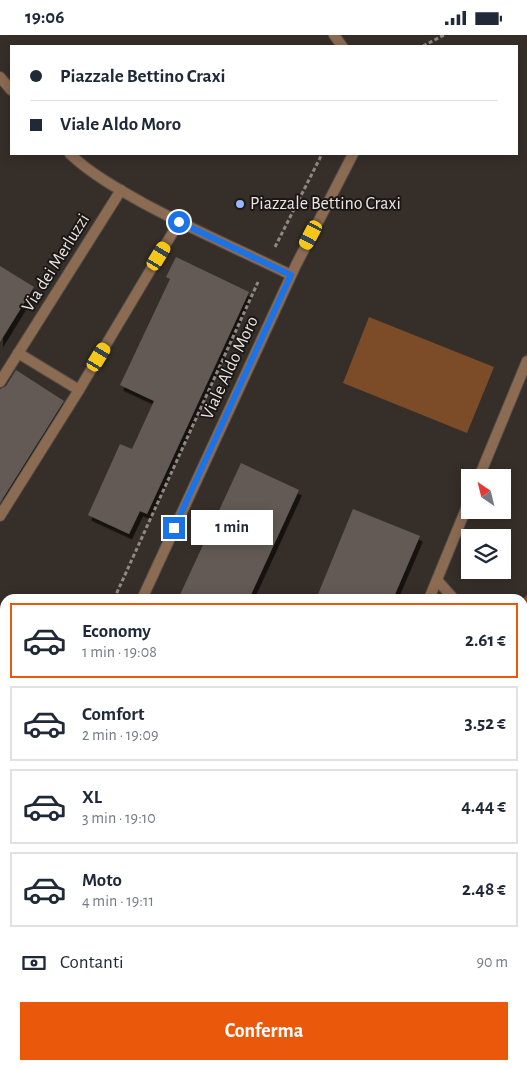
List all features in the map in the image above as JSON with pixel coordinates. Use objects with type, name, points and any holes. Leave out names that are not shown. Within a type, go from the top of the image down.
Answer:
[{"type":"street","points":[[0,77],[10,89]]},
{"type":"street","points":[[71,155],[121,190],[179,222],[291,275]]},
{"type":"street","name":"Viale Aldo Moro","points":[[144,594],[291,275],[353,155]]},
{"type":"street","name":"Via dei Merluzzi","points":[[0,382],[121,190]]},
{"type":"street","points":[[0,516],[79,390],[179,222]]},
{"type":"street","points":[[18,353],[79,390]]},
{"type":"street","points":[[482,469],[527,361]]},
{"type":"street","points":[[431,594],[462,519]]},
{"type":"street","points":[[437,580],[450,594]]},
{"type":"path","points":[[425,45],[444,35]]},
{"type":"path","points":[[116,594],[266,263],[321,155]]},
{"type":"shaded area","points":[[369,317],[494,367],[467,433],[343,383]]},
{"type":"building","points":[[176,257],[249,292],[147,514],[140,511],[129,534],[88,515],[120,444],[132,449],[154,401],[120,385],[170,279],[166,277]]},
{"type":"building","points":[[0,266],[34,287],[0,342]]},
{"type":"building","points":[[16,370],[64,401],[0,503],[0,389],[6,386]]},
{"type":"building","points":[[241,463],[299,490],[251,594],[180,594]]},
{"type":"building","points":[[353,509],[420,536],[395,594],[318,594]]},
{"type":"place","name":"Piazzale Bettino Craxi","points":[[240,204]]},
{"type":"route","points":[[174,528],[291,275],[179,222]]}]
